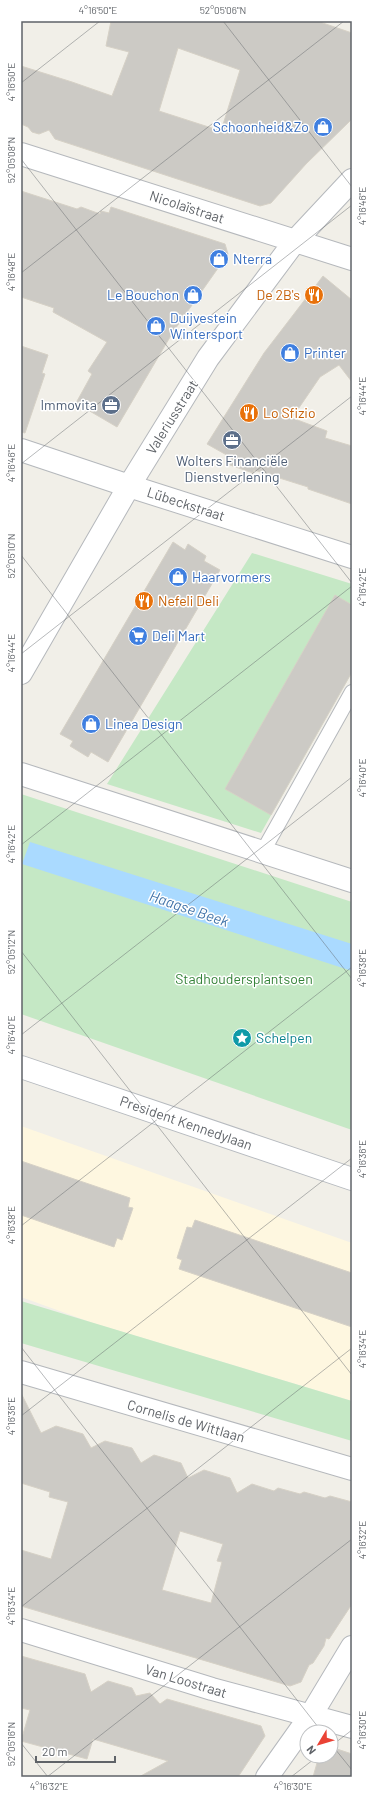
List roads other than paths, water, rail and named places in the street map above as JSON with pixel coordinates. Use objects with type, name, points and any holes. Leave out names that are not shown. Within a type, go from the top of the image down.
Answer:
[{"type":"street","name":"Nicolaïstraat","points":[[21,154],[352,260]]},
{"type":"street","name":"Valeriusstraat","points":[[21,673],[129,486],[208,358],[295,241],[352,180]]},
{"type":"street","name":"Lübeckstraat","points":[[21,450],[352,557]]},
{"type":"street","points":[[21,774],[262,852],[351,878]]},
{"type":"street","name":"President Kennedylaan","points":[[21,1067],[352,1179]]},
{"type":"street","name":"Cornelis de Wittlaan","points":[[21,1372],[352,1470]]},
{"type":"street","name":"Van Loostraat","points":[[21,1630],[212,1689],[311,1715],[352,1728]]},
{"type":"street","points":[[267,1777],[311,1715],[352,1647]]},
{"type":"lane","points":[[262,852],[352,692]]},
{"type":"water","name":"Haagse Beek","points":[[30,842],[352,944],[352,971],[22,864]]},
{"type":"place","name":"Schoonheid&Zo","points":[[323,127]]},
{"type":"place","name":"Nterra","points":[[219,259]]},
{"type":"place","name":"Le Bouchon","points":[[193,295]]},
{"type":"place","name":"De 2B's","points":[[314,295]]},
{"type":"place","name":"Duijvestein Wintersport","points":[[156,326]]},
{"type":"place","name":"Printer","points":[[290,353]]},
{"type":"place","name":"Immovita","points":[[111,405]]},
{"type":"place","name":"Lo Sfizio","points":[[249,413]]},
{"type":"place","name":"Wolters Financiële Dienstverlening","points":[[232,440]]},
{"type":"place","name":"Haarvormers","points":[[178,577]]},
{"type":"place","name":"Nefeli Deli","points":[[144,601]]},
{"type":"place","name":"Deli Mart","points":[[138,636]]},
{"type":"place","name":"Linea Design","points":[[91,724]]},
{"type":"place","name":"Schelpen","points":[[242,1038]]},
{"type":"park label","name":"Stadhoudersplantsoen","points":[[244,979]]}]
